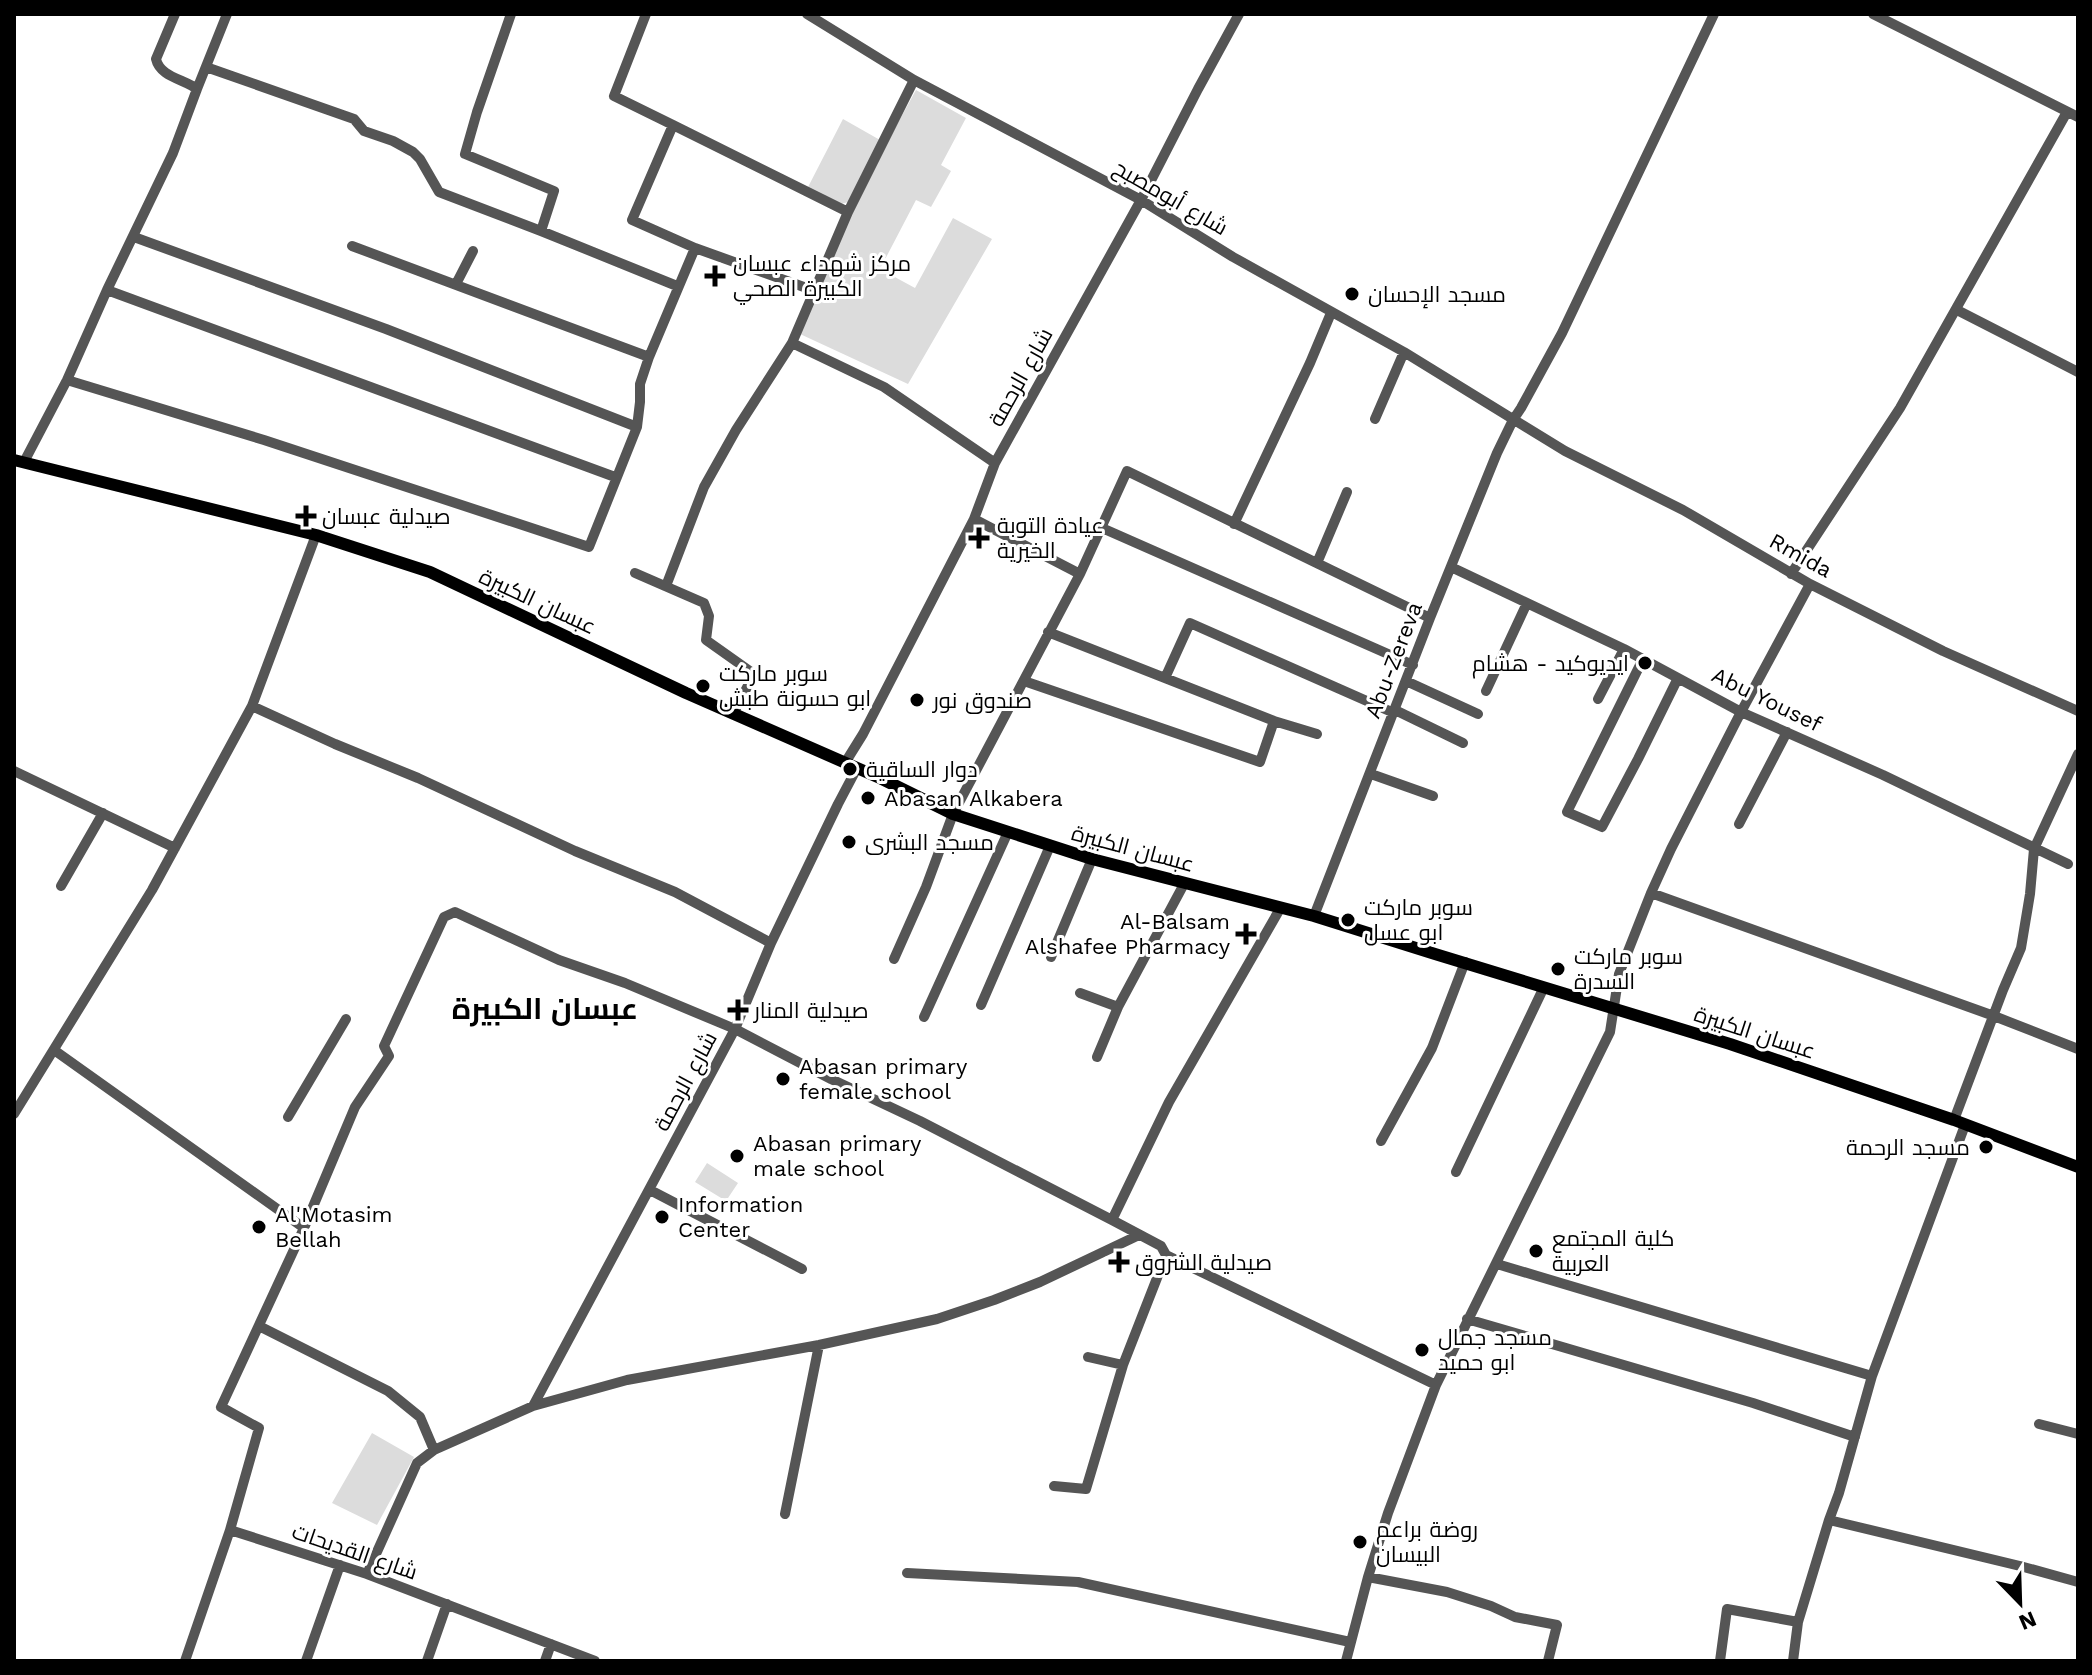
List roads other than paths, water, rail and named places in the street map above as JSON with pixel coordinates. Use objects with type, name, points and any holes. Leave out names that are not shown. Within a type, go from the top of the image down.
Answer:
[{"type":"main road","name":"عبسان الكبيرة","points":[[17,462],[316,535],[430,572],[953,814],[1092,859],[1314,916],[1730,1044],[1960,1122],[2078,1167]]},
{"type":"street","points":[[175,14],[156,59],[158,67],[197,89]]},
{"type":"street","points":[[17,462],[67,380],[173,153],[227,14]]},
{"type":"street","points":[[511,14],[465,154],[554,191],[541,231]]},
{"type":"street","points":[[646,14],[614,96],[848,212]]},
{"type":"street","name":"شارع أبومصبح","points":[[807,14],[914,80],[1141,200],[1233,257],[1404,352],[1513,420]]},
{"type":"street","name":"شارع الرحمة","points":[[533,1406],[735,1029],[771,943],[838,804],[863,734],[974,519],[995,463],[1141,200],[1239,14]]},
{"type":"street","name":"Abu-Zereva","points":[[1314,916],[1497,453],[1562,333],[1714,14]]},
{"type":"street","points":[[1791,574],[1900,408],[2002,225],[2073,114],[1873,14]]},
{"type":"street","points":[[206,67],[354,119],[364,131],[413,152],[439,192],[677,286]]},
{"type":"street","points":[[666,586],[704,487],[736,430],[792,343],[848,212],[914,80]]},
{"type":"street","points":[[673,125],[632,220],[695,248],[815,291]]},
{"type":"street","points":[[134,237],[386,329],[637,427]]},
{"type":"street","points":[[352,246],[649,357]]},
{"type":"street","points":[[67,380],[264,440],[589,547],[637,427],[640,384],[649,357],[695,248]]},
{"type":"street","points":[[456,284],[473,251]]},
{"type":"street","points":[[107,290],[615,477]]},
{"type":"street","points":[[1957,310],[2078,372]]},
{"type":"street","points":[[1234,524],[1331,313]]},
{"type":"street","points":[[792,343],[884,387],[995,463]]},
{"type":"street","points":[[1375,419],[1404,352]]},
{"type":"street","name":"Rmida","points":[[1513,420],[1565,451],[1683,510],[1810,584],[1943,651],[2078,711]]},
{"type":"street","points":[[894,959],[926,887],[953,814],[1080,574],[1127,471],[1430,618]]},
{"type":"street","points":[[1317,563],[1347,492]]},
{"type":"street","points":[[974,519],[1080,574]]},
{"type":"street","points":[[1102,528],[1413,665]]},
{"type":"street","points":[[14,1114],[175,848],[252,706],[316,535]]},
{"type":"street","name":"Abu Yousef","points":[[1451,567],[1624,649],[1741,712],[1883,775],[2068,864]]},
{"type":"street","points":[[635,573],[704,603],[709,616],[706,640],[754,674],[733,714]]},
{"type":"street","points":[[1346,1661],[1388,1513],[1436,1385],[1610,1032],[1619,974],[1671,849],[1810,584]]},
{"type":"street","points":[[1486,691],[1527,603]]},
{"type":"street","points":[[1165,678],[1190,623],[1463,743]]},
{"type":"street","points":[[1048,632],[1274,721],[1317,734]]},
{"type":"street","points":[[1598,699],[1624,649]]},
{"type":"street","points":[[1643,659],[1567,812],[1602,827],[1678,678]]},
{"type":"street","points":[[1024,681],[1260,762],[1274,721]]},
{"type":"street","points":[[1406,681],[1478,714]]},
{"type":"street","points":[[252,706],[575,851],[675,892],[771,943]]},
{"type":"street","points":[[1739,824],[1787,732]]},
{"type":"street","points":[[1793,1661],[1798,1622],[1872,1376],[2003,990],[2021,948],[2034,849],[2078,754]]},
{"type":"street","points":[[14,771],[175,848]]},
{"type":"street","points":[[1371,774],[1433,796]]},
{"type":"street","points":[[61,886],[103,813]]},
{"type":"street","points":[[924,1017],[1008,832]]},
{"type":"street","points":[[981,1005],[1050,846]]},
{"type":"street","points":[[1051,957],[1092,859]]},
{"type":"street","points":[[1097,1057],[1118,1007],[1184,884]]},
{"type":"street","points":[[1651,893],[2078,1049]]},
{"type":"street","points":[[1112,1220],[1169,1102],[1281,907]]},
{"type":"street","points":[[185,1661],[230,1530],[259,1428],[221,1407],[304,1228],[355,1107],[389,1056],[384,1046],[429,948],[444,917],[455,912],[559,960],[625,983],[735,1029],[1112,1220],[1161,1246],[1166,1255],[1436,1385]]},
{"type":"street","points":[[1381,1141],[1432,1048],[1465,962]]},
{"type":"street","points":[[1456,1172],[1544,987]]},
{"type":"street","points":[[1080,993],[1118,1007]]},
{"type":"street","points":[[288,1117],[346,1019]]},
{"type":"street","points":[[54,1050],[304,1228]]},
{"type":"street","points":[[650,1190],[802,1269]]},
{"type":"street","points":[[367,1574],[417,1463],[434,1450],[533,1406],[627,1380],[819,1345],[937,1319],[1040,1282],[1139,1235]]},
{"type":"street","points":[[1054,1486],[1086,1489],[1123,1365],[1166,1255]]},
{"type":"street","points":[[1497,1264],[1872,1376]]},
{"type":"street","points":[[1467,1319],[1753,1403],[1855,1437]]},
{"type":"street","points":[[259,1326],[388,1391],[420,1417],[434,1450]]},
{"type":"street","points":[[785,1514],[819,1345]]},
{"type":"street","points":[[1088,1357],[1123,1365]]},
{"type":"street","points":[[2039,1424],[2078,1434]]},
{"type":"street","points":[[1829,1520],[2078,1582]]},
{"type":"street","name":"شارع القديحات","points":[[230,1530],[367,1574],[595,1661]]},
{"type":"street","points":[[306,1661],[340,1565]]},
{"type":"street","points":[[907,1573],[1078,1582],[1350,1642]]},
{"type":"street","points":[[1368,1577],[1447,1592],[1515,1617],[1557,1625],[1548,1661]]},
{"type":"street","points":[[427,1661],[447,1604]]},
{"type":"street","points":[[1720,1661],[1727,1609],[1798,1622]]},
{"type":"street","points":[[545,1661],[551,1644]]},
{"type":"place","name":"مركز شهداء عبسان الكبيرة الصحي","points":[[715,276]]},
{"type":"place","name":"مسجد الإحسان","points":[[1352,294]]},
{"type":"place","name":"صيدلية عبسان","points":[[306,516]]},
{"type":"place","name":"عيادة التوبة الخيرية","points":[[979,538]]},
{"type":"place","name":"ايديوكيد - هشام","points":[[1645,663]]},
{"type":"place","name":"سوبر ماركت ابو حسونة طبش","points":[[703,686]]},
{"type":"place","name":"صندوق نور","points":[[917,700]]},
{"type":"place","name":"دوار الساقية","points":[[850,769]]},
{"type":"place","name":"Abasan Alkabera","points":[[868,798]]},
{"type":"place","name":"مسجد البشرى","points":[[849,842]]},
{"type":"place","name":"سوبر ماركت ابو عسل","points":[[1348,920]]},
{"type":"place","name":"Al-Balsam Alshafee Pharmacy","points":[[1246,934]]},
{"type":"place","name":"سوبر ماركت السدرة","points":[[1558,969]]},
{"type":"place","name":"صيدلية المنار","points":[[738,1010]]},
{"type":"place","name":"Abasan primary female school","points":[[783,1079]]},
{"type":"place","name":"مسجد الرحمة","points":[[1986,1147]]},
{"type":"place","name":"Abasan primary male school","points":[[737,1156]]},
{"type":"place","name":"Information Center","points":[[662,1217]]},
{"type":"place","name":"Al'Motasim Bellah","points":[[259,1227]]},
{"type":"place","name":"كلية المجتمع العربية","points":[[1536,1251]]},
{"type":"place","name":"صيدلية الشروق","points":[[1119,1262]]},
{"type":"place","name":"مسجد جمال ابو حميد","points":[[1422,1350]]},
{"type":"place","name":"روضة براعم البيسان","points":[[1360,1542]]},
{"type":"district","name":"عبسان الكبيرة","points":[[545,1009]]}]
